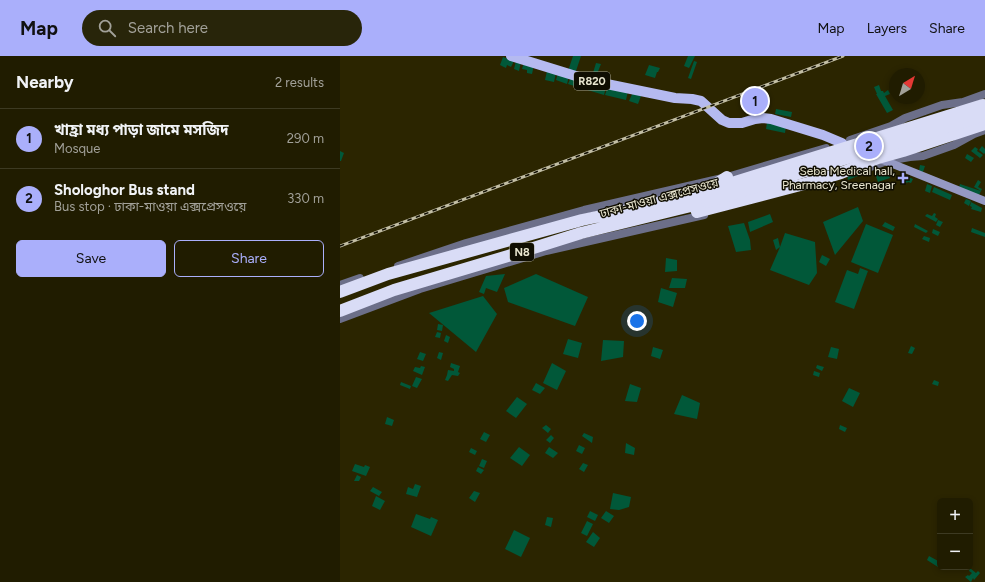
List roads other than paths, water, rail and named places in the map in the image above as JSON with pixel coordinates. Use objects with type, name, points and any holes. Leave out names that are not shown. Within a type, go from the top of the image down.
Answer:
[{"type":"highway","points":[[844,144],[985,105]]},
{"type":"highway","name":"ঢাকা-মাওয়া এক্সপ্রেসওয়ে","points":[[340,310],[394,290],[508,256],[640,213],[705,197],[985,105]]},
{"type":"highway","points":[[727,177],[716,184],[648,202],[640,213],[660,221],[809,186],[842,175],[903,151],[985,124]]},
{"type":"highway","name":"ঢাকা-মাওয়া এক্সপ্রেসওয়ে","points":[[340,292],[388,274],[582,220],[640,213]]},
{"type":"main road","name":"R820","points":[[511,56],[592,81],[675,98],[701,101],[722,120],[729,123],[742,123],[763,118],[771,119],[823,135],[844,144]]},
{"type":"main road","points":[[844,144],[985,201]]},
{"type":"street","points":[[882,160],[923,156],[954,146],[974,134],[985,130]]},
{"type":"street","points":[[340,285],[466,243],[584,210],[727,177],[828,147],[844,144]]},
{"type":"street","points":[[340,318],[420,289],[546,251],[715,212],[809,186]]},
{"type":"railway","points":[[340,246],[843,56]]},
{"type":"place","name":"খাহ্রা মধ্য পাড়া জামে মসজিদ","points":[[755,101]]},
{"type":"place","name":"Shologhor Bus stand","points":[[869,146]]},
{"type":"place","name":"Seba Medical hall, Pharmacy, Sreenagar","points":[[903,178]]}]
